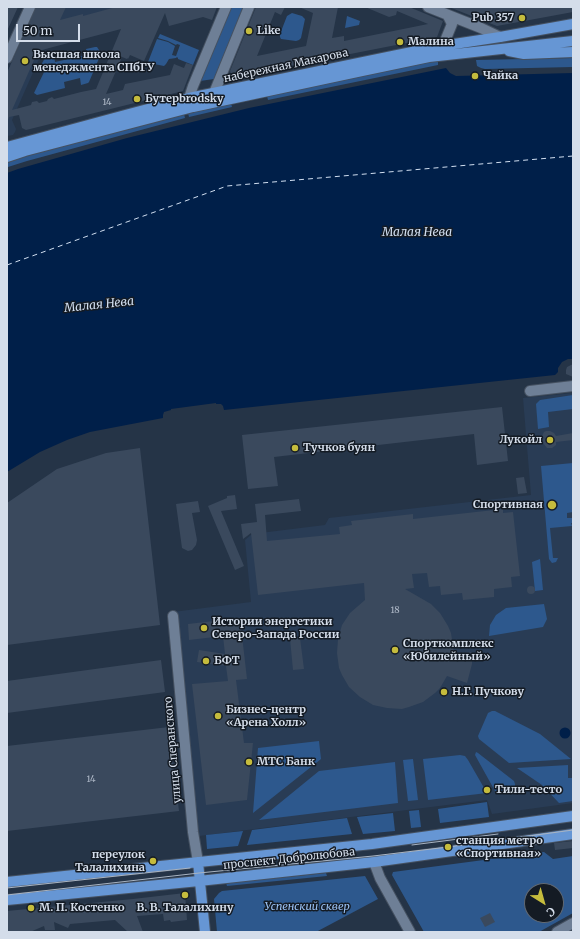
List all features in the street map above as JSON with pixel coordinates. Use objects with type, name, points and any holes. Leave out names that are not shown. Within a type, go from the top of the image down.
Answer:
[{"type":"main road","name":"набережная Макарова","points":[[7,157],[191,103],[214,93],[441,46],[573,24]]},
{"type":"main road","name":"набережная Макарова","points":[[7,147],[107,120],[191,103],[209,104],[362,70],[429,57],[573,41]]},
{"type":"main road","points":[[497,49],[524,54],[573,52]]},
{"type":"main road","name":"проспект Добролюбова","points":[[7,882],[372,844],[573,816]]},
{"type":"main road","name":"проспект Добролюбова","points":[[7,900],[374,862],[573,834]]},
{"type":"main road","name":"улица Сперанского","points":[[198,862],[199,881]]},
{"type":"main road","points":[[199,881],[205,932]]},
{"type":"street","points":[[7,58],[30,7]]},
{"type":"street","points":[[191,103],[193,86],[226,7]]},
{"type":"street","points":[[209,104],[249,7]]},
{"type":"street","points":[[428,7],[500,37]]},
{"type":"street","points":[[441,46],[445,41],[452,24],[448,16]]},
{"type":"street","points":[[530,391],[573,386]]},
{"type":"street","name":"улица Сперанского","points":[[172,616],[192,824],[198,862]]},
{"type":"street","points":[[374,862],[380,878],[410,932]]},
{"type":"street","points":[[557,932],[573,923]]},
{"type":"shaded area","points":[[36,7],[161,7],[43,50],[12,120],[16,129],[15,132],[13,135],[7,136],[7,73]]},
{"type":"shaded area","points":[[573,393],[573,803],[492,814],[487,800],[199,836],[173,612],[251,602],[245,540],[252,534],[325,525],[329,518],[531,495],[523,398]]},
{"type":"green space","points":[[231,7],[244,7],[214,79],[200,81]]},
{"type":"green space","points":[[292,13],[302,16],[305,19],[301,38],[296,41],[281,39],[280,37],[287,16]]},
{"type":"green space","points":[[347,16],[360,21],[359,25],[345,28]]},
{"type":"green space","points":[[160,34],[199,50],[193,65],[178,59],[177,57],[169,59],[164,66],[149,63],[148,62],[157,39],[175,46],[172,55],[176,56],[180,45],[176,45],[158,38]]},
{"type":"green space","points":[[95,47],[99,50],[100,56],[88,83],[81,85],[80,78],[64,82],[65,88],[37,95],[34,93],[46,68],[41,65],[45,58],[54,56],[55,62],[87,55],[86,49]]},
{"type":"green space","points":[[573,58],[573,67],[485,69],[477,66],[476,60]]},
{"type":"green space","points":[[438,61],[438,65],[268,100],[267,96],[429,62]]},
{"type":"green space","points":[[231,103],[232,107],[189,117],[188,113]]},
{"type":"green space","points":[[184,114],[185,118],[8,167],[7,161],[26,155]]},
{"type":"green space","points":[[573,395],[573,409],[548,412],[549,427],[538,429],[536,404],[540,400]]},
{"type":"green space","points":[[573,463],[573,512],[567,513],[567,518],[573,518],[573,523],[571,523],[572,526],[550,528],[553,558],[558,558],[556,562],[552,563],[549,559],[541,466]]},
{"type":"green space","points":[[540,559],[543,590],[535,591],[532,562]]},
{"type":"green space","points":[[544,604],[547,619],[543,627],[489,636],[490,625],[496,615],[506,608]]},
{"type":"green space","points":[[495,711],[540,734],[571,759],[509,763],[479,739],[478,736],[488,713]]},
{"type":"green space","points":[[319,741],[321,759],[253,813],[258,748]]},
{"type":"green space","points":[[476,752],[514,781],[515,787],[512,790],[495,791],[475,755]]},
{"type":"green space","points":[[460,755],[465,756],[468,760],[487,793],[428,800],[423,759]]},
{"type":"green space","points":[[413,759],[418,800],[408,801],[403,760]]},
{"type":"green space","points":[[395,762],[398,803],[259,820],[319,771]]},
{"type":"green space","points":[[568,765],[568,778],[573,778],[573,801],[559,803],[542,785],[517,768]]},
{"type":"green space","points":[[487,802],[489,817],[440,823],[438,809]]},
{"type":"green space","points":[[419,810],[421,827],[411,828],[409,811]]},
{"type":"green space","points":[[393,813],[395,831],[363,834],[357,817]]},
{"type":"green space","points":[[347,818],[352,834],[247,845],[252,830]]},
{"type":"green space","points":[[243,831],[238,846],[207,849],[206,835]]},
{"type":"green space","points":[[544,852],[553,859],[573,856],[573,913],[564,918],[564,883],[524,883],[524,923],[555,923],[539,932],[424,932],[392,875],[393,872]]},
{"type":"green space","points":[[326,873],[327,876],[227,886],[226,883]]},
{"type":"green space","name":"Успенский сквер","points":[[365,876],[378,899],[316,932],[217,932],[214,899],[222,891]]},
{"type":"water","name":"Малая Нева","points":[[446,68],[450,73],[456,76],[573,73],[573,359],[568,359],[562,362],[558,368],[558,372],[555,375],[224,410],[221,404],[216,403],[171,409],[164,412],[163,418],[90,432],[67,440],[40,452],[7,472],[7,173],[127,138],[249,108]]},
{"type":"water","points":[[563,728],[567,728],[569,729],[569,737],[563,738],[560,735],[560,731]]},
{"type":"building","points":[[7,7],[18,7],[7,31]]},
{"type":"building","points":[[36,7],[66,7],[60,20],[83,14],[83,16],[116,7],[217,7],[212,20],[203,17],[169,26],[165,13],[144,61],[130,55],[128,59],[122,57],[106,94],[123,90],[125,84],[170,75],[174,64],[184,68],[186,63],[193,65],[183,91],[26,130],[22,128],[19,115],[9,117],[7,123],[7,73]],"holes":[[[121,29],[96,89],[54,99],[52,97],[47,101],[39,103],[37,101],[32,102],[31,105],[12,110],[38,51]]]},
{"type":"building","points":[[256,7],[285,7],[281,15],[275,12],[257,56],[306,46],[313,13],[299,7],[338,7],[332,38],[344,36],[344,41],[428,24],[397,11],[396,15],[389,17],[365,7],[409,7],[443,21],[437,37],[233,77],[230,71]]},
{"type":"building","points":[[449,7],[573,7],[573,12],[497,26]]},
{"type":"building","points":[[573,364],[573,377],[566,374],[566,370],[567,367]]},
{"type":"building","name":"Тучков буян","points":[[502,407],[508,461],[477,465],[474,434],[274,457],[278,486],[248,489],[242,435]]},
{"type":"building","name":"Лукойл","points":[[546,431],[554,433],[556,436],[573,433],[573,440],[556,442],[556,445],[552,448],[547,448],[543,443],[542,436]]},
{"type":"building","points":[[140,448],[160,625],[7,645],[7,503],[57,469],[106,453]]},
{"type":"building","points":[[524,477],[527,493],[518,494],[516,478]]},
{"type":"building","points":[[235,495],[237,509],[221,511],[244,566],[235,570],[208,506],[227,498],[227,496]]},
{"type":"building","points":[[299,499],[301,511],[265,515],[267,541],[340,534],[339,527],[352,525],[351,521],[413,514],[413,519],[503,509],[503,513],[513,512],[520,576],[511,577],[512,587],[494,589],[494,597],[463,600],[462,593],[441,595],[440,586],[429,587],[427,573],[412,574],[414,588],[405,589],[431,604],[440,613],[451,633],[454,653],[472,652],[472,664],[467,683],[447,676],[440,688],[423,702],[402,709],[373,705],[360,697],[349,687],[339,668],[337,653],[338,639],[342,625],[350,613],[365,600],[364,583],[258,595],[251,533],[243,539],[241,524],[257,522],[255,504]]},
{"type":"building","points":[[198,501],[200,512],[192,513],[197,540],[196,545],[192,550],[188,551],[182,548],[176,504]]},
{"type":"building","points":[[529,586],[533,586],[535,590],[533,594],[529,594],[527,592],[527,588]]},
{"type":"building","name":"Бизнес-центр «Арена Холл»","points":[[240,618],[247,679],[236,680],[244,743],[253,743],[247,800],[206,805],[192,684],[228,681],[226,666],[197,662],[199,650],[225,654],[223,636],[189,640],[188,624]]},
{"type":"building","points":[[300,638],[304,669],[293,670],[290,639]]},
{"type":"building","points":[[161,660],[165,692],[7,713],[7,681]]},
{"type":"building","points":[[169,727],[179,811],[7,831],[7,746]]},
{"type":"building","points":[[573,841],[573,848],[555,850],[554,843]]},
{"type":"building","points":[[185,893],[187,920],[171,922],[170,920],[164,921],[163,914],[137,916],[143,932],[128,932],[115,920],[70,924],[68,928],[54,922],[55,930],[45,930],[44,926],[30,932],[7,932],[7,911]]},
{"type":"building","points":[[490,913],[495,922],[485,927],[480,918]]},
{"type":"ferry route","points":[[7,265],[227,186],[573,156]]},
{"type":"tram line","points":[[7,895],[199,873],[373,856],[573,830]]},
{"type":"tram line","points":[[412,845],[498,834]]},
{"type":"tram line","points":[[7,888],[190,868]]},
{"type":"place","name":"Pub 357","points":[[522,18]]},
{"type":"place","name":"Like","points":[[249,31]]},
{"type":"place","name":"Малина","points":[[400,42]]},
{"type":"place","name":"Высшая школа менеджмента СПбГУ","points":[[25,61]]},
{"type":"place","name":"Чайка","points":[[475,76]]},
{"type":"place","name":"Бутерbrodsky","points":[[137,99]]},
{"type":"place","name":"Лукойл","points":[[550,440]]},
{"type":"place","name":"Тучков буян","points":[[295,448]]},
{"type":"place","name":"Спортивная","points":[[552,505]]},
{"type":"place","name":"Истории энергетики Северо-Запада России","points":[[204,628]]},
{"type":"place","name":"Спорткомплекс «Юбилейный»","points":[[395,650]]},
{"type":"place","name":"БФТ","points":[[206,661]]},
{"type":"place","name":"Н.Г. Пучкову","points":[[444,692]]},
{"type":"place","name":"Бизнес-центр «Арена Холл»","points":[[218,716]]},
{"type":"place","name":"МТС Банк","points":[[249,762]]},
{"type":"place","name":"Тили-тесто","points":[[487,790]]},
{"type":"place","name":"станция метро «Спортивная»","points":[[448,847]]},
{"type":"place","name":"переулок Талалихина","points":[[153,861]]},
{"type":"place","name":"В. В. Талалихину","points":[[185,895]]},
{"type":"place","name":"М. П. Костенко","points":[[31,908]]}]
